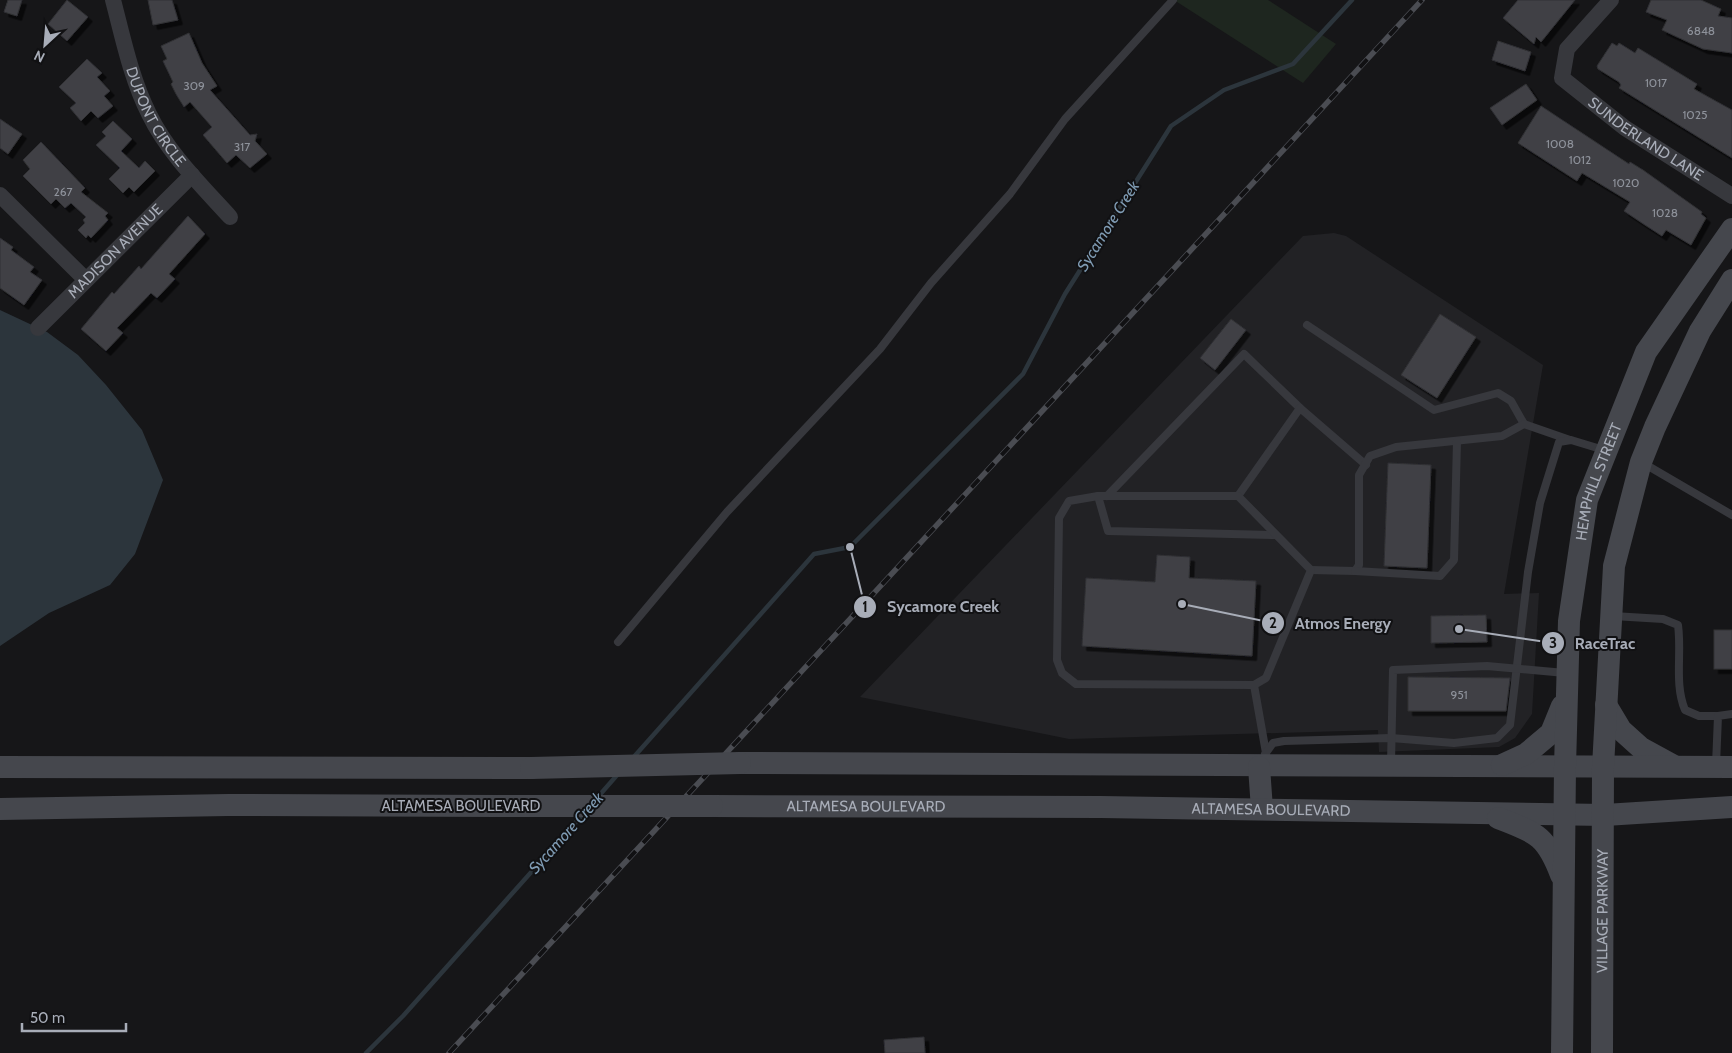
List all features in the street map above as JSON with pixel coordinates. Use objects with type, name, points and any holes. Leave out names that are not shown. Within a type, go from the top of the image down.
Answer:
[{"type":"main road","name":"HEMPHILL STREET","points":[[1564,767],[1569,621],[1587,500],[1646,352],[1732,229]]},
{"type":"main road","points":[[1603,767],[1614,566],[1641,462],[1655,427],[1700,331],[1732,280]]},
{"type":"main road","points":[[1606,450],[1641,462]]},
{"type":"main road","points":[[1496,767],[1526,754],[1551,733],[1566,696]]},
{"type":"main road","points":[[1606,706],[1621,730],[1633,741],[1677,767]]},
{"type":"main road","points":[[1262,760],[1262,810]]},
{"type":"main road","points":[[0,767],[531,768],[740,763],[1262,760],[1391,767],[1724,767]]},
{"type":"main road","points":[[1562,1053],[1564,767]]},
{"type":"main road","name":"VILLAGE PARKWAY","points":[[1602,1053],[1605,815],[1603,767]]},
{"type":"main road","name":"ALTAMESA BOULEVARD","points":[[0,809],[228,805],[712,806],[1262,810],[1605,815],[1732,807]]},
{"type":"main road","points":[[1485,813],[1525,829],[1541,838],[1552,851],[1564,883]]},
{"type":"street","name":"DUPONT CIRCLE","points":[[113,0],[134,78],[149,115],[170,148],[230,217]]},
{"type":"street","name":"SUNDERLAND LANE","points":[[1611,0],[1567,49],[1562,78],[1625,128],[1732,196]]},
{"type":"street","name":"MADISON AVENUE","points":[[38,328],[192,175]]},
{"type":"street","points":[[0,194],[86,280]]},
{"type":"lane","points":[[618,642],[727,512],[880,349],[931,283],[1010,194],[1065,119],[1173,0]]},
{"type":"lane","points":[[1307,325],[1434,410],[1498,393],[1511,401],[1524,424],[1606,450]]},
{"type":"lane","points":[[1107,496],[1244,354],[1300,408],[1366,464]]},
{"type":"lane","points":[[1238,496],[1300,408]]},
{"type":"lane","points":[[1355,571],[1359,565],[1359,475],[1370,456],[1396,447],[1502,436],[1524,424]]},
{"type":"lane","points":[[1262,760],[1273,743],[1284,741],[1391,738],[1454,742],[1497,738],[1510,724],[1528,572],[1540,504],[1559,442],[1571,440]]},
{"type":"lane","points":[[1311,570],[1266,678],[1254,685],[1076,684],[1062,673],[1056,660],[1059,518],[1069,501],[1098,496],[1238,496],[1311,570],[1440,576],[1454,560],[1457,441]]},
{"type":"lane","points":[[1641,462],[1732,515]]},
{"type":"lane","points":[[1098,496],[1108,532],[1275,535]]},
{"type":"lane","points":[[1611,616],[1663,619],[1678,625],[1680,642],[1680,698],[1685,710],[1699,716],[1732,714]]},
{"type":"lane","points":[[1391,767],[1393,670],[1487,666],[1567,673]]},
{"type":"lane","points":[[1254,685],[1262,760]]},
{"type":"lane","points":[[1718,716],[1724,767]]},
{"type":"shaded area","points":[[1174,0],[1268,0],[1336,44],[1303,83]]},
{"type":"shaded area","points":[[1334,233],[1346,236],[1543,365],[1504,594],[1539,593],[1532,714],[1515,738],[1499,747],[1379,752],[1378,730],[1069,739],[860,697],[1303,236]]},
{"type":"shaded area","points":[[0,310],[47,332],[78,355],[106,385],[142,430],[163,480],[135,554],[110,585],[49,613],[0,646]]},
{"type":"building","points":[[8,0],[22,0],[17,16],[4,12]]},
{"type":"building","points":[[67,0],[88,17],[67,41],[48,24]]},
{"type":"building","points":[[148,0],[172,0],[178,20],[153,25]]},
{"type":"building","points":[[1518,0],[1575,0],[1541,42],[1536,37],[1534,44],[1503,18]]},
{"type":"building","points":[[1651,0],[1701,0],[1721,9],[1718,16],[1732,18],[1732,53],[1703,49],[1662,30],[1667,20],[1646,12]]},
{"type":"building","points":[[189,33],[202,63],[217,86],[210,90],[250,135],[257,134],[255,141],[267,154],[250,168],[236,155],[227,163],[203,135],[212,127],[190,102],[184,107],[171,84],[173,82],[163,61],[167,59],[161,46]]},
{"type":"building","points":[[1498,41],[1531,52],[1525,71],[1492,60]]},
{"type":"building","points":[[1612,43],[1617,46],[1619,43],[1635,53],[1638,48],[1697,84],[1694,89],[1732,110],[1732,158],[1619,88],[1621,85],[1619,82],[1598,69],[1597,66]]},
{"type":"building","points":[[87,59],[102,73],[97,77],[110,91],[104,96],[113,106],[98,118],[91,111],[81,121],[70,108],[76,103],[59,87]]},
{"type":"building","points":[[1526,84],[1537,100],[1502,125],[1490,108]]},
{"type":"building","points":[[1541,106],[1629,164],[1630,162],[1643,170],[1702,212],[1701,214],[1706,218],[1691,245],[1666,230],[1662,236],[1624,211],[1630,202],[1582,173],[1577,181],[1518,143]]},
{"type":"building","points":[[0,119],[22,134],[8,154],[0,148]]},
{"type":"building","points":[[113,121],[132,139],[121,151],[139,168],[145,161],[155,171],[134,192],[129,187],[123,193],[109,179],[120,168],[96,145],[106,136],[102,132]]},
{"type":"building","points":[[41,142],[85,188],[81,192],[108,213],[105,216],[108,220],[91,238],[88,235],[86,238],[78,230],[85,223],[83,220],[86,217],[71,203],[65,208],[56,199],[51,204],[23,176],[30,169],[23,160]]},
{"type":"building","points":[[188,216],[205,234],[169,274],[175,279],[157,298],[151,293],[117,328],[123,333],[106,351],[81,329],[112,292],[114,294],[139,266],[141,269]]},
{"type":"building","points":[[0,238],[13,247],[11,250],[34,267],[30,272],[42,280],[24,305],[0,288]]},
{"type":"building","points":[[1440,314],[1476,337],[1437,398],[1401,375]]},
{"type":"building","points":[[1231,319],[1246,330],[1215,370],[1200,358]]},
{"type":"building","points":[[1388,463],[1431,465],[1427,568],[1384,566]]},
{"type":"building","points":[[1157,555],[1190,557],[1189,578],[1256,581],[1252,656],[1082,646],[1086,578],[1155,582]]},
{"type":"building","points":[[1486,615],[1487,642],[1431,643],[1431,616]]},
{"type":"building","points":[[1714,630],[1732,630],[1732,669],[1714,669]]},
{"type":"building","points":[[1408,677],[1510,678],[1506,711],[1408,711]]},
{"type":"building","points":[[924,1037],[925,1053],[885,1053],[884,1040]]},
{"type":"waterway","name":"Sycamore Creek","points":[[632,759],[814,554],[850,547],[1023,374],[1065,294],[1171,126],[1224,90],[1293,64],[1352,0]]},
{"type":"waterway","name":"Sycamore Creek","points":[[597,798],[618,774]]},
{"type":"waterway","name":"Sycamore Creek","points":[[366,1053],[403,1016],[584,813]]},
{"type":"railway","points":[[449,1053],[1422,0]]},
{"type":"place","name":"Sycamore Creek","points":[[850,547]]},
{"type":"place","name":"Atmos Energy","points":[[1182,604]]},
{"type":"place","name":"RaceTrac","points":[[1459,629]]}]
